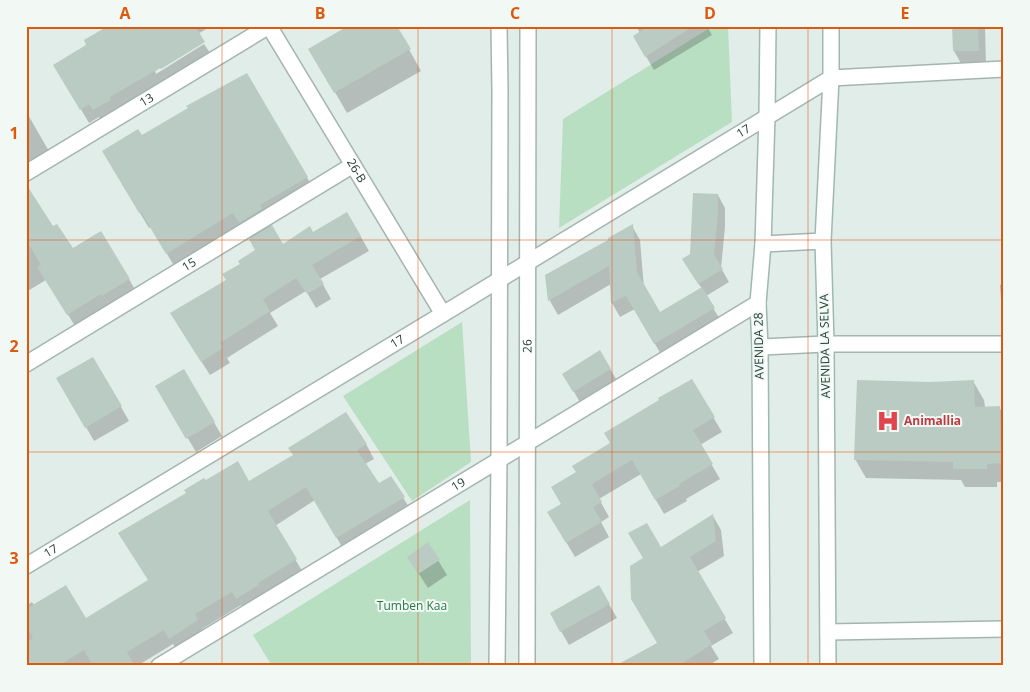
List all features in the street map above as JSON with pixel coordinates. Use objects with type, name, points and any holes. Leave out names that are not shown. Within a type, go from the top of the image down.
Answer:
[{"type":"street","name":"26-B","points":[[269,26],[444,314]]},
{"type":"street","name":"13","points":[[26,173],[269,26]]},
{"type":"street","points":[[497,666],[500,280],[499,26]]},
{"type":"street","name":"26","points":[[527,666],[528,26]]},
{"type":"street","name":"AVENIDA 28","points":[[762,666],[760,347],[758,303],[763,244],[768,26]]},
{"type":"street","name":"AVENIDA LA SELVA","points":[[828,666],[826,344],[823,241],[831,78],[831,26]]},
{"type":"street","points":[[831,78],[1004,68]]},
{"type":"street","name":"17","points":[[26,566],[831,78]]},
{"type":"street","name":"15","points":[[26,364],[353,166]]},
{"type":"street","points":[[763,244],[823,241]]},
{"type":"street","name":"19","points":[[159,666],[758,303]]},
{"type":"street","points":[[760,347],[826,344],[1004,344]]},
{"type":"street","points":[[828,632],[1004,629]]},
{"type":"green space","points":[[713,26],[728,26],[732,122],[559,228],[563,119]]},
{"type":"green space","points":[[462,322],[471,462],[412,501],[343,396]]},
{"type":"green space","name":"Tumben Kaa","points":[[470,500],[471,666],[272,666],[253,635]]},
{"type":"building","points":[[108,26],[195,26],[205,42],[110,97],[111,100],[93,110],[89,104],[80,110],[53,65],[86,45],[84,40]]},
{"type":"building","points":[[348,26],[397,26],[411,49],[334,93],[308,49]]},
{"type":"building","points":[[649,26],[694,26],[645,57],[633,36]]},
{"type":"building","points":[[952,26],[978,26],[979,51],[953,51]]},
{"type":"building","points":[[247,73],[308,177],[260,205],[262,209],[239,223],[233,213],[166,254],[102,151],[138,129],[142,135],[188,108],[186,106]]},
{"type":"building","points":[[26,184],[53,226],[57,224],[73,248],[101,231],[130,279],[67,315],[37,267],[41,265],[26,240]]},
{"type":"building","points":[[693,193],[718,194],[714,255],[723,269],[698,284],[682,259],[690,254]]},
{"type":"building","points":[[347,212],[361,236],[312,265],[324,284],[307,294],[296,278],[263,299],[270,311],[220,343],[223,348],[201,362],[170,313],[226,280],[222,274],[240,264],[238,261],[255,250],[249,239],[272,225],[283,244],[310,226],[313,232]]},
{"type":"building","points":[[633,224],[637,272],[660,312],[702,287],[715,308],[654,344],[626,296],[611,303],[609,266],[548,301],[545,275]]},
{"type":"building","points":[[600,350],[611,369],[573,392],[562,374]]},
{"type":"building","points":[[93,357],[122,406],[85,428],[56,378]]},
{"type":"building","points":[[184,369],[215,422],[186,439],[155,386]]},
{"type":"building","points":[[692,379],[715,417],[693,430],[713,464],[655,500],[632,460],[592,484],[602,502],[593,507],[602,522],[566,543],[547,512],[561,504],[551,487],[576,472],[572,466],[610,443],[604,433],[659,400],[658,398]]},
{"type":"building","points":[[857,380],[930,382],[974,380],[975,407],[1000,406],[1001,463],[987,464],[987,469],[953,469],[953,462],[854,460]]},
{"type":"building","points":[[346,412],[367,444],[357,450],[379,483],[391,476],[405,497],[336,538],[306,487],[268,511],[297,559],[236,599],[232,592],[195,614],[198,620],[169,639],[164,630],[127,652],[135,666],[93,666],[84,650],[58,666],[26,666],[26,643],[33,638],[26,625],[26,609],[66,585],[86,618],[148,580],[118,533],[186,493],[184,490],[204,478],[206,480],[238,461],[249,481],[293,455],[288,448]]},
{"type":"building","points":[[713,514],[716,541],[690,557],[726,618],[704,631],[712,644],[678,666],[615,666],[657,643],[631,599],[630,566],[643,558],[628,533],[647,523],[661,547]]},
{"type":"building","points":[[428,542],[440,560],[418,574],[407,557]]},
{"type":"building","points":[[599,585],[610,604],[560,632],[550,613]]},
{"type":"place","name":"Animallia","points":[[888,421]]}]
